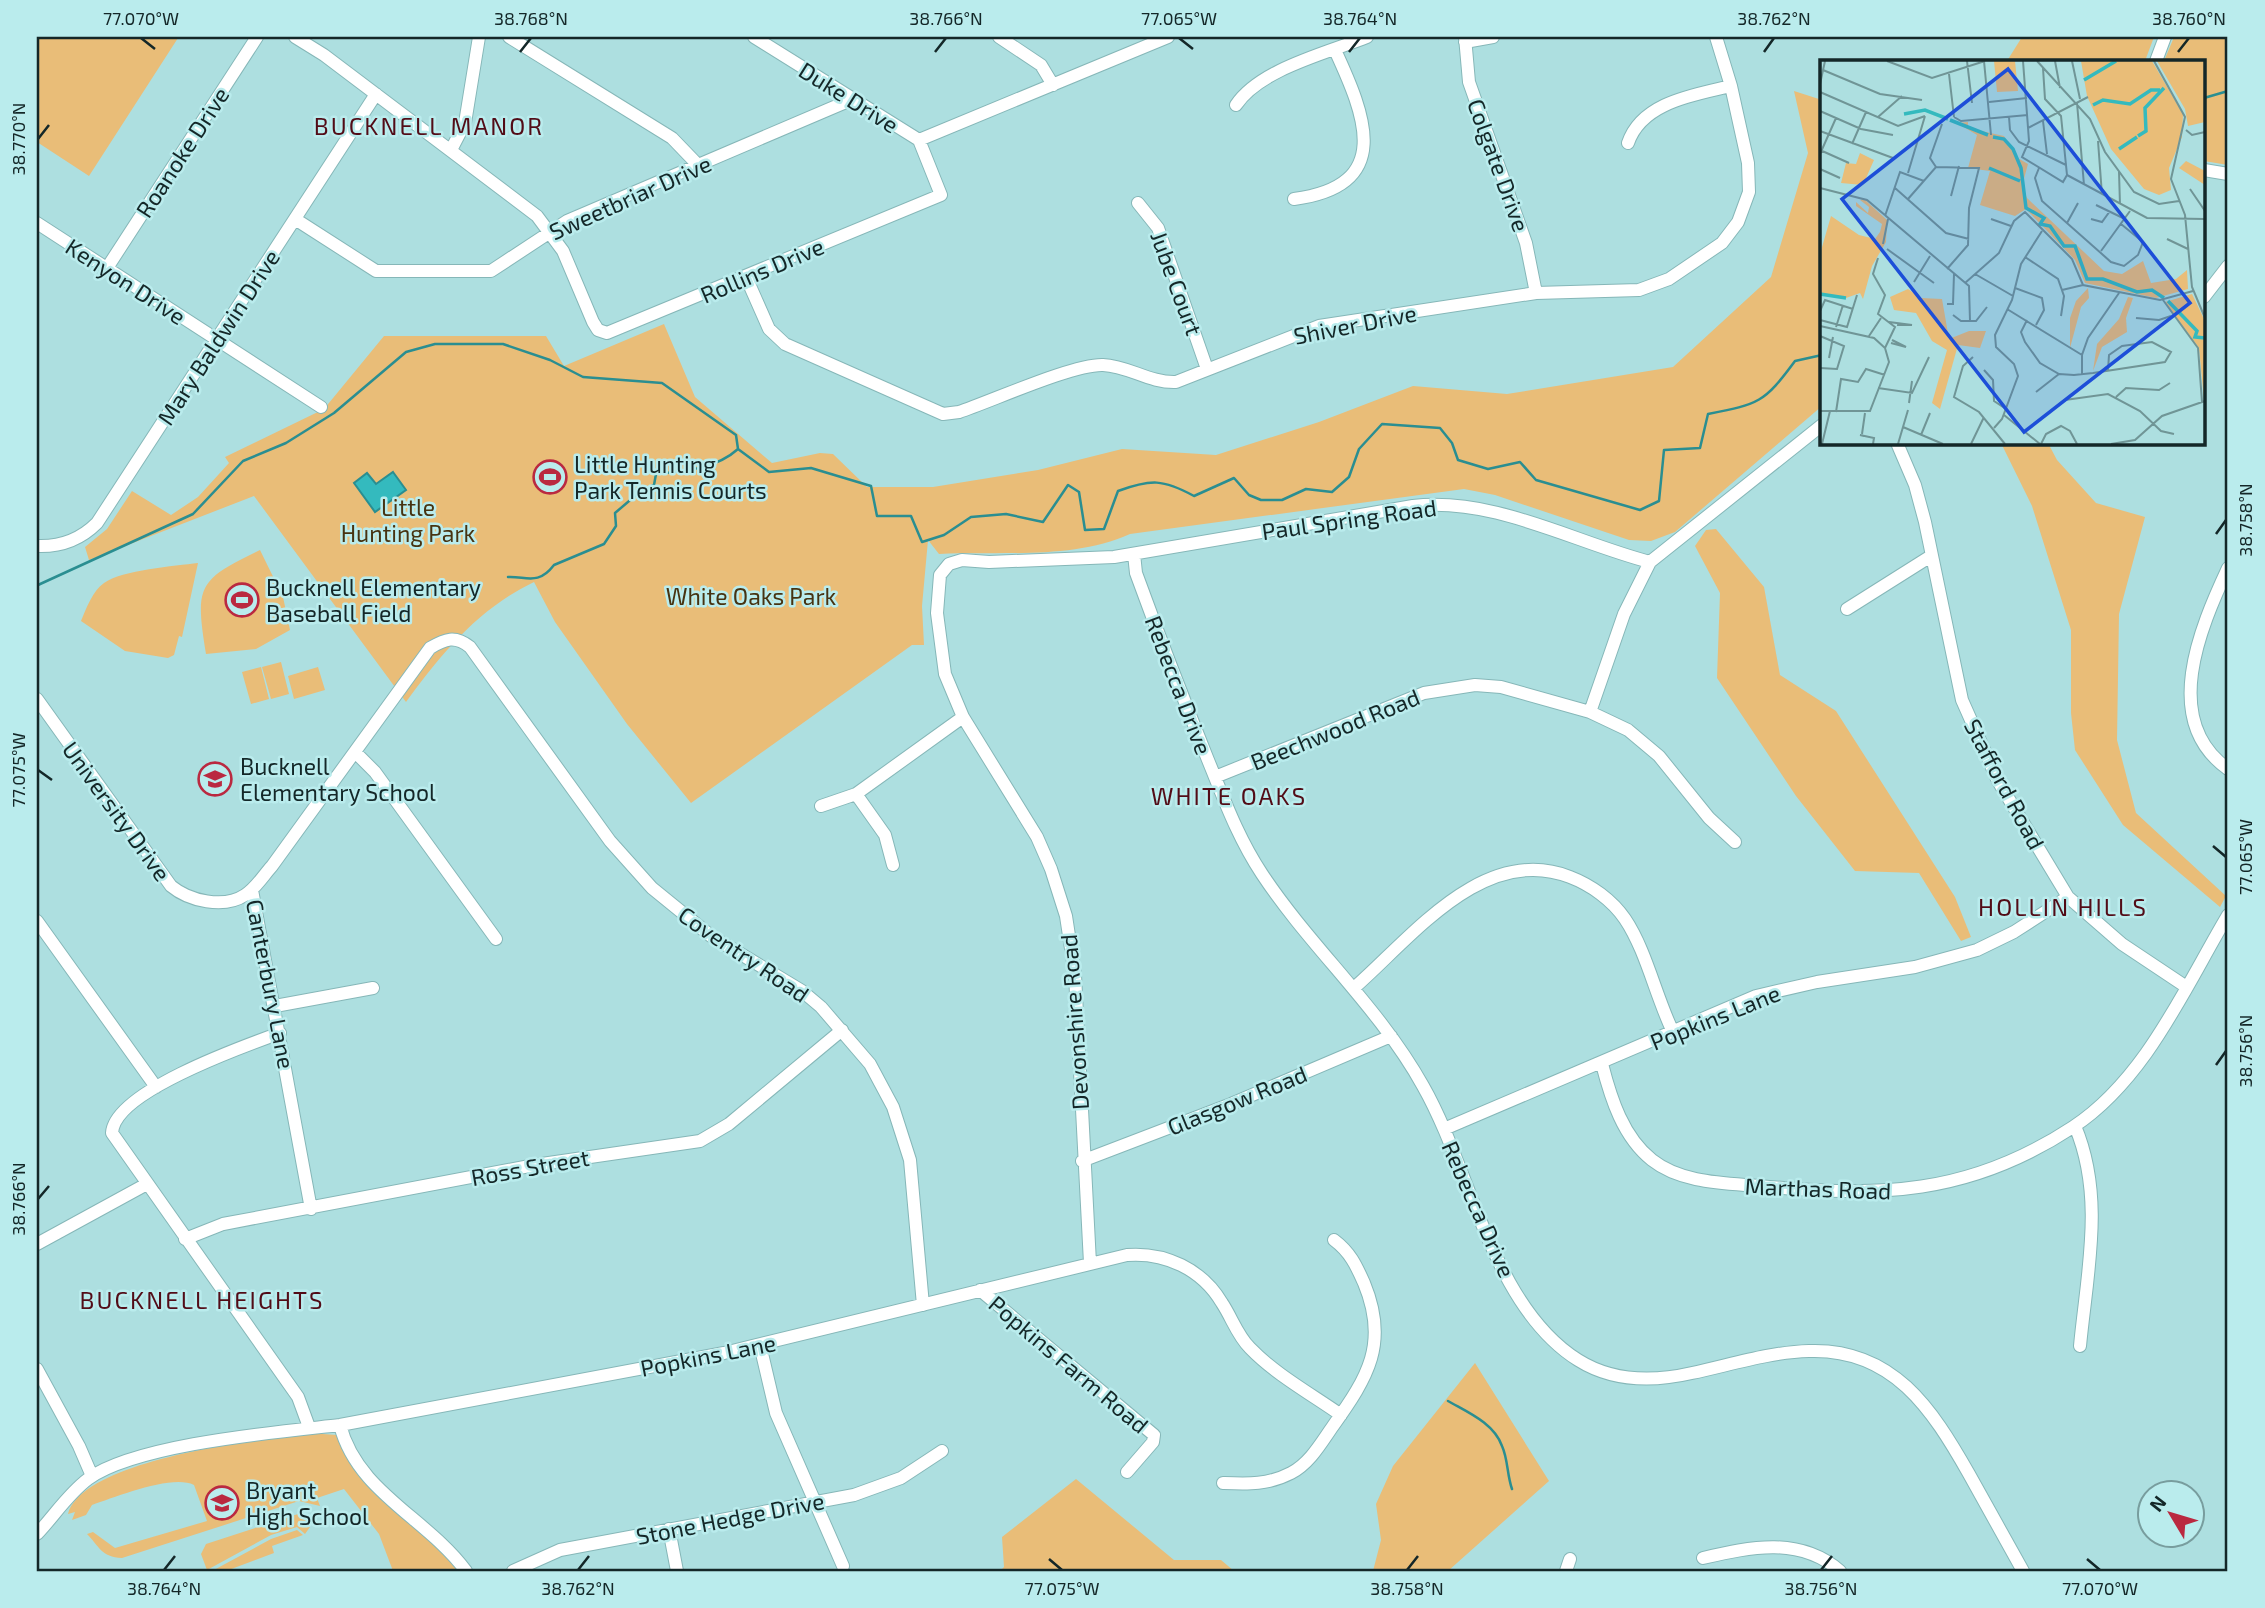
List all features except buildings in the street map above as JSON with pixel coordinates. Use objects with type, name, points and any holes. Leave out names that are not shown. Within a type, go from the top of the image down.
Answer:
[{"type":"street","name":"Roanoke Drive","points":[[107,268],[257,37]]},
{"type":"street","points":[[295,37],[533,212],[549,232]]},
{"type":"street","points":[[451,150],[464,123],[479,37]]},
{"type":"street","points":[[509,37],[672,138],[698,165]]},
{"type":"street","name":"Duke Drive","points":[[754,37],[919,140],[930,169]]},
{"type":"street","points":[[999,37],[1041,65],[1053,85]]},
{"type":"street","points":[[919,140],[1168,37]]},
{"type":"street","points":[[1236,105],[1246,91],[1258,82],[1367,37]]},
{"type":"street","points":[[1465,39],[1493,37]]},
{"type":"street","name":"Shiver Drive","points":[[746,277],[769,329],[785,344],[936,413],[959,412],[1093,366],[1117,367],[1149,380],[1167,382],[1319,326],[1536,293],[1649,288],[1669,279],[1722,243],[1744,209],[1749,183],[1731,86],[1716,37]]},
{"type":"street","points":[[2156,60],[2165,37]]},
{"type":"street","name":"Colgate Drive","points":[[1465,39],[1469,82],[1518,217],[1536,293]]},
{"type":"street","points":[[1294,199],[1330,192],[1349,177],[1362,151],[1363,120],[1335,50]]},
{"type":"street","points":[[1628,143],[1635,127],[1656,110],[1686,97],[1731,86]]},
{"type":"street","name":"Mary Baldwin Drive","points":[[37,546],[58,545],[75,540],[97,523],[376,94]]},
{"type":"street","name":"Sweetbriar Drive","points":[[295,219],[370,268],[384,272],[491,271],[567,220],[853,99]]},
{"type":"street","name":"Rollins Drive","points":[[549,232],[563,251],[598,331],[607,333],[941,195],[930,169]]},
{"type":"street","points":[[2206,170],[2228,174]]},
{"type":"street","name":"Jube Court","points":[[1138,203],[1158,228],[1207,369]]},
{"type":"street","name":"Kenyon Drive","points":[[37,223],[321,407]]},
{"type":"street","points":[[2206,295],[2228,266]]},
{"type":"street","points":[[1590,712],[1624,614],[1650,562],[1706,521],[1820,427]]},
{"type":"street","name":"Stafford Road","points":[[1897,444],[1915,485],[1957,682],[1968,715],[1998,780],[2068,897],[2122,944],[2185,986]]},
{"type":"street","name":"Paul Spring Road","points":[[948,564],[962,560],[1081,560],[1133,554],[1413,506],[1443,504],[1494,512],[1650,562]]},
{"type":"street","name":"Rebecca Drive","points":[[1133,554],[1136,573],[1151,613],[1238,833],[1262,875],[1391,1035],[1422,1083],[1489,1237],[1520,1298],[1539,1327],[1562,1349],[1601,1371],[1641,1379],[1677,1377],[1807,1351],[1844,1354],[1880,1368],[1913,1391],[1939,1420],[2023,1571]]},
{"type":"street","points":[[1847,609],[1931,556]]},
{"type":"street","name":"Devonshire Road","points":[[948,564],[940,575],[938,588],[938,638],[945,674],[963,717],[1037,837],[1062,899],[1075,975],[1082,1161],[1090,1263]]},
{"type":"street","points":[[2228,568],[2199,641],[2190,692],[2193,718],[2202,740],[2228,769]]},
{"type":"street","name":"Coventry Road","points":[[430,648],[447,639],[457,639],[470,648],[610,841],[652,888],[711,936],[802,991],[842,1030],[879,1078],[905,1140],[914,1179],[923,1305]]},
{"type":"street","name":"Canterbury Lane","points":[[311,1209],[252,890],[430,648]]},
{"type":"street","name":"Beechwood Road","points":[[1215,776],[1397,702],[1449,688],[1501,687],[1590,712],[1622,726],[1643,741],[1709,818],[1735,842]]},
{"type":"street","name":"University Drive","points":[[37,699],[172,886],[187,897],[203,901],[240,898],[252,890]]},
{"type":"street","points":[[821,806],[856,794],[963,717]]},
{"type":"street","points":[[355,752],[375,772],[496,939]]},
{"type":"street","points":[[856,794],[885,835],[894,865]]},
{"type":"street","points":[[1354,987],[1415,931],[1469,890],[1505,874],[1541,870],[1586,884],[1623,916],[1634,935],[1673,1032]]},
{"type":"street","name":"Popkins Lane","points":[[1444,1129],[1602,1064],[1740,1002],[1775,990],[1914,967],[1977,950],[2014,932],[2068,897]]},
{"type":"street","name":"Marthas Road","points":[[1602,1064],[1617,1112],[1644,1153],[1673,1172],[1724,1183],[1861,1193],[1923,1188],[1998,1166],[2075,1126],[2133,1068],[2228,915]]},
{"type":"street","points":[[37,921],[156,1087]]},
{"type":"street","points":[[275,1006],[373,988]]},
{"type":"street","name":"Ross Street","points":[[185,1239],[223,1224],[535,1165],[700,1141],[729,1124],[842,1030]]},
{"type":"street","points":[[280,1033],[180,1073],[119,1115],[112,1126],[114,1140],[298,1397],[309,1427]]},
{"type":"street","name":"Glasgow Road","points":[[1082,1161],[1230,1104],[1391,1035]]},
{"type":"street","points":[[2075,1126],[2086,1161],[2093,1214],[2080,1346]]},
{"type":"street","points":[[37,1244],[145,1185]]},
{"type":"street","points":[[1223,1483],[1256,1485],[1290,1474],[1312,1456],[1369,1370],[1375,1325],[1370,1297],[1355,1262],[1334,1240]]},
{"type":"street","name":"Popkins Lane","points":[[37,1534],[72,1493],[92,1476],[150,1454],[309,1427],[340,1425],[760,1345],[1090,1263],[1145,1255],[1167,1259],[1188,1268],[1215,1293],[1251,1350],[1341,1415]]},
{"type":"street","name":"Popkins Farm Road","points":[[981,1290],[1154,1435],[1153,1442],[1127,1472]]},
{"type":"street","points":[[760,1345],[776,1413],[843,1566]]},
{"type":"street","points":[[37,1369],[79,1446],[92,1476]]},
{"type":"street","points":[[340,1425],[349,1452],[364,1475],[439,1538],[466,1571]]},
{"type":"street","name":"Stone Hedge Drive","points":[[513,1571],[560,1550],[817,1502],[884,1486],[926,1465],[942,1451]]},
{"type":"street","points":[[670,1529],[677,1571]]},
{"type":"street","points":[[1703,1559],[1746,1548],[1783,1546],[1806,1552],[1840,1571]]},
{"type":"green space","points":[[37,37],[178,38],[89,176],[37,142]]},
{"type":"green space","points":[[2022,37],[2154,37],[2145,60],[2008,60]]},
{"type":"green space","points":[[2174,37],[2228,37],[2228,165],[2206,161],[2206,60],[2164,60]]},
{"type":"green space","points":[[1794,91],[1820,99],[1820,408],[1675,532],[1651,541],[1629,540],[1495,495],[1464,489],[1130,534],[1085,548],[1061,551],[939,554],[928,540],[922,606],[924,645],[912,645],[691,803],[627,724],[555,622],[534,582],[495,605],[478,619],[433,666],[406,702],[254,496],[89,560],[85,547],[107,529],[132,491],[171,515],[198,497],[229,463],[225,457],[324,409],[384,336],[546,336],[564,366],[664,324],[695,397],[772,463],[820,453],[833,454],[867,487],[933,487],[1038,470],[1122,449],[1216,455],[1319,422],[1413,386],[1507,394],[1673,367],[1771,277],[1808,153]]},
{"type":"green space","points":[[2001,444],[2049,444],[2057,460],[2096,503],[2145,517],[2119,614],[2117,740],[2136,813],[2226,896],[2220,907],[2123,825],[2075,750],[2071,713],[2071,630],[2032,506]]},
{"type":"green space","points":[[1716,529],[1764,587],[1780,675],[1836,711],[1955,897],[1971,937],[1961,941],[1919,873],[1855,871],[1796,796],[1717,678],[1720,593],[1695,546],[1706,530]]},
{"type":"green space","name":"Bucknell Elementary Baseball Field","points":[[260,550],[283,597],[290,630],[256,649],[206,654],[201,613],[205,588],[223,569]]},
{"type":"green space","points":[[198,563],[182,637],[179,636],[174,655],[168,658],[125,651],[81,621],[96,590],[112,579],[149,569]]},
{"type":"green space","points":[[281,662],[289,694],[271,699],[262,667]]},
{"type":"green space","points":[[261,667],[269,699],[251,704],[242,672]]},
{"type":"green space","points":[[318,667],[325,690],[294,699],[288,676]]},
{"type":"green space","points":[[1475,1363],[1549,1481],[1448,1571],[1373,1571],[1381,1540],[1376,1504],[1393,1466]]},
{"type":"green space","points":[[308,1433],[337,1435],[462,1571],[393,1571],[379,1534],[344,1489],[317,1498],[320,1506],[299,1501],[122,1558],[109,1556],[87,1534],[93,1532],[115,1548],[207,1521],[194,1485],[184,1482],[158,1484],[92,1505],[86,1515],[72,1520],[75,1512],[68,1514],[81,1495],[105,1479],[138,1466],[214,1447]]},
{"type":"green space","points":[[1076,1479],[1174,1560],[1221,1560],[1234,1571],[1000,1571],[1004,1567],[1002,1537]]},
{"type":"green space","points":[[298,1514],[305,1515],[310,1527],[305,1534],[297,1527],[271,1535],[207,1570],[201,1554],[206,1544]]},
{"type":"green space","points":[[297,1530],[303,1535],[272,1546],[274,1553],[226,1571],[212,1571],[271,1539]]},
{"type":"water","points":[[393,472],[406,490],[375,512],[354,483],[367,473],[376,484]]},
{"type":"waterway","points":[[2206,97],[2228,91]]},
{"type":"waterway","points":[[38,585],[193,514],[243,461],[286,443],[334,413],[406,352],[435,344],[503,344],[550,360],[583,377],[662,383],[736,435],[738,449],[769,472],[811,468],[871,486],[877,516],[911,516],[922,542],[944,535],[971,517],[1006,514],[1043,522],[1068,485],[1079,492],[1085,530],[1104,529],[1118,491],[1139,484],[1165,484],[1194,496],[1234,478],[1249,495],[1261,500],[1282,500],[1306,489],[1332,492],[1349,477],[1359,449],[1382,424],[1440,428],[1452,443],[1458,460],[1488,469],[1520,462],[1536,480],[1640,510],[1659,501],[1664,450],[1700,448],[1708,414],[1759,400],[1776,386],[1795,361],[1820,355]]},
{"type":"waterway","points":[[508,577],[543,576],[554,565],[604,544],[616,526],[615,513],[642,490],[654,485],[656,474],[710,465],[738,449]]},
{"type":"waterway","points":[[1448,1401],[1479,1419],[1493,1431],[1502,1446],[1512,1489]]},
{"type":"place","name":"Little Hunting Park Tennis Courts","points":[[550,477]]},
{"type":"place","name":"Bucknell Elementary Baseball Field","points":[[242,600]]},
{"type":"place","name":"Bucknell Elementary School","points":[[215,779]]},
{"type":"place","name":"Bryant High School","points":[[222,1503]]},
{"type":"district","name":"BUCKNELL MANOR","points":[[429,125]]},
{"type":"district","name":"WHITE OAKS","points":[[1229,795]]},
{"type":"district","name":"HOLLIN HILLS","points":[[2063,906]]},
{"type":"district","name":"BUCKNELL HEIGHTS","points":[[202,1299]]},
{"type":"park label","name":"Little Hunting Park","points":[[408,520]]},
{"type":"park label","name":"White Oaks Park","points":[[751,596]]}]
